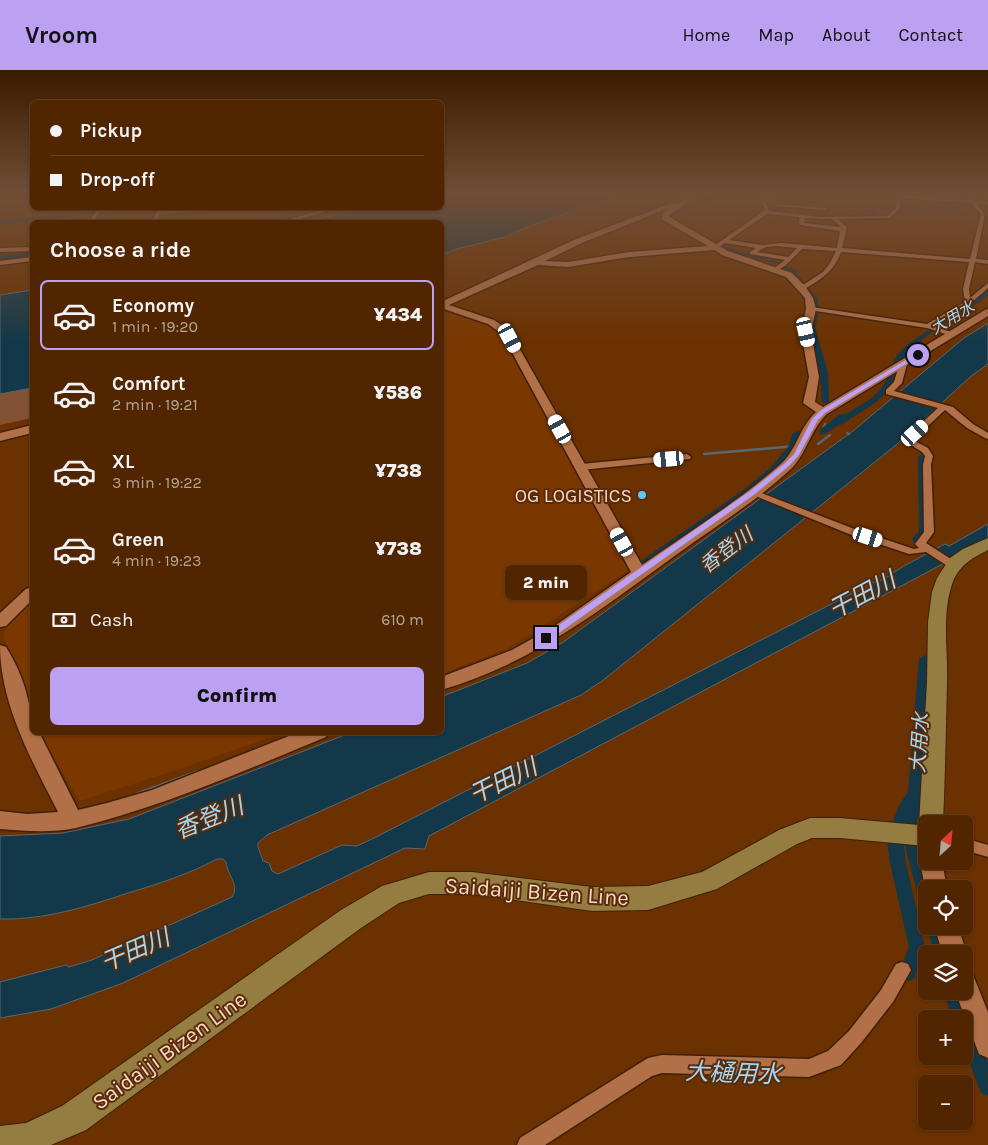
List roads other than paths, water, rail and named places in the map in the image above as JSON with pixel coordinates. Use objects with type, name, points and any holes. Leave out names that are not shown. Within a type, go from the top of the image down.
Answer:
[{"type":"main road","points":[[444,304],[571,245]]},
{"type":"main road","points":[[823,412],[988,312]]},
{"type":"main road","points":[[931,815],[938,668],[937,617],[943,585],[950,564],[988,543]]},
{"type":"main road","name":"Saidaiji Bizen Line","points":[[0,1142],[28,1139],[74,1118],[351,919],[391,894],[429,883],[472,884],[592,899],[648,898],[708,881],[788,837],[810,828],[840,828],[918,835]]},
{"type":"main road","points":[[971,1000],[988,1045]]},
{"type":"street","points":[[444,683],[518,654],[559,630],[756,494],[796,455],[815,419],[823,412],[809,403],[814,376],[806,332],[811,309],[809,298],[802,288],[789,276],[750,263],[709,245]]},
{"type":"street","points":[[537,262],[571,266],[617,256],[714,248],[718,245]]},
{"type":"street","points":[[755,245],[761,246]]},
{"type":"street","points":[[764,245],[752,252],[788,259]]},
{"type":"street","points":[[788,245],[988,262]]},
{"type":"street","points":[[802,288],[831,268],[839,245]]},
{"type":"street","points":[[968,304],[966,289],[976,245]]},
{"type":"street","points":[[775,270],[801,247]]},
{"type":"street","points":[[0,250],[30,249]]},
{"type":"street","points":[[0,263],[30,258]]},
{"type":"street","points":[[932,328],[968,304],[988,285]]},
{"type":"street","points":[[444,306],[484,319],[506,332],[639,573]]},
{"type":"street","points":[[811,309],[932,328],[952,334]]},
{"type":"street","points":[[902,364],[898,384],[889,392],[942,407],[956,413],[970,426],[988,436]]},
{"type":"street","points":[[942,407],[907,440],[925,450],[929,456],[927,465],[929,532],[920,544],[950,564]]},
{"type":"street","points":[[0,436],[30,429]]},
{"type":"street","points":[[581,467],[687,457]]},
{"type":"street","points":[[756,494],[853,532],[914,552],[928,550]]},
{"type":"street","points":[[0,622],[30,594]]},
{"type":"street","points":[[0,651],[9,667],[31,739],[73,820]]},
{"type":"street","points":[[0,820],[38,823],[73,820],[123,807],[178,788],[311,735]]},
{"type":"street","points":[[973,847],[988,852]]},
{"type":"street","points":[[527,1145],[648,1067],[662,1064],[809,1068],[834,1058],[855,1037],[887,996],[902,970]]},
{"type":"water","points":[[444,245],[472,245],[444,254]]},
{"type":"water","points":[[30,290],[30,388],[0,394],[0,295]]},
{"type":"water","points":[[988,323],[988,364],[970,377],[896,445],[602,681],[581,695],[267,835],[258,843],[263,861],[269,863],[272,871],[278,874],[342,845],[357,846],[853,593],[858,594],[873,583],[884,579],[904,566],[945,544],[949,546],[988,524],[988,540],[429,836],[425,849],[405,848],[123,983],[51,1009],[0,1018],[0,982],[92,960],[232,897],[235,888],[226,862],[223,859],[217,859],[151,886],[81,908],[49,915],[0,919],[0,836],[63,833],[129,819],[345,735],[444,735],[444,696],[527,663],[562,643],[853,431],[964,338]]},
{"type":"waterway","points":[[721,247],[782,264]]},
{"type":"waterway","points":[[0,258],[30,254]]},
{"type":"waterway","points":[[785,267],[797,272],[794,274],[804,285]]},
{"type":"waterway","points":[[805,287],[815,299],[816,309]]},
{"type":"waterway","name":"大用水","points":[[896,364],[901,355],[922,336],[979,300],[988,292]]},
{"type":"waterway","points":[[816,311],[812,328],[824,373],[826,402]]},
{"type":"waterway","name":"大用水","points":[[840,422],[880,395],[886,389],[894,373]]},
{"type":"waterway","points":[[823,432],[843,416]]},
{"type":"waterway","name":"大用水","points":[[846,417],[850,418]]},
{"type":"waterway","points":[[825,424],[824,427],[826,427]]},
{"type":"waterway","points":[[642,565],[745,493],[773,470],[792,448],[796,435],[799,434]]},
{"type":"waterway","points":[[818,444],[830,435]]},
{"type":"waterway","points":[[704,454],[796,446]]},
{"type":"waterway","name":"大用水","points":[[916,540],[924,532],[922,457]]},
{"type":"waterway","name":"大用水","points":[[912,827],[925,659]]},
{"type":"waterway","points":[[138,794],[198,772]]},
{"type":"waterway","name":"大樋用水","points":[[896,830],[907,804],[914,794]]},
{"type":"waterway","name":"大樋用水","points":[[895,840],[898,863],[917,947],[908,973]]},
{"type":"waterway","name":"大用水","points":[[912,843],[922,880]]},
{"type":"waterway","name":"大用水","points":[[937,935],[940,945]]},
{"type":"waterway","name":"大用水","points":[[956,1000],[958,1010]]},
{"type":"waterway","name":"大用水","points":[[973,1048],[988,1086]]},
{"type":"place","name":"OG LOGISTICS","points":[[642,495]]},
{"type":"water label","name":"香登川","points":[[726,550]]},
{"type":"water label","name":"干田川","points":[[862,595]]},
{"type":"water label","name":"干田川","points":[[503,781]]},
{"type":"water label","name":"香登川","points":[[209,818]]},
{"type":"water label","name":"干田川","points":[[135,950]]}]
